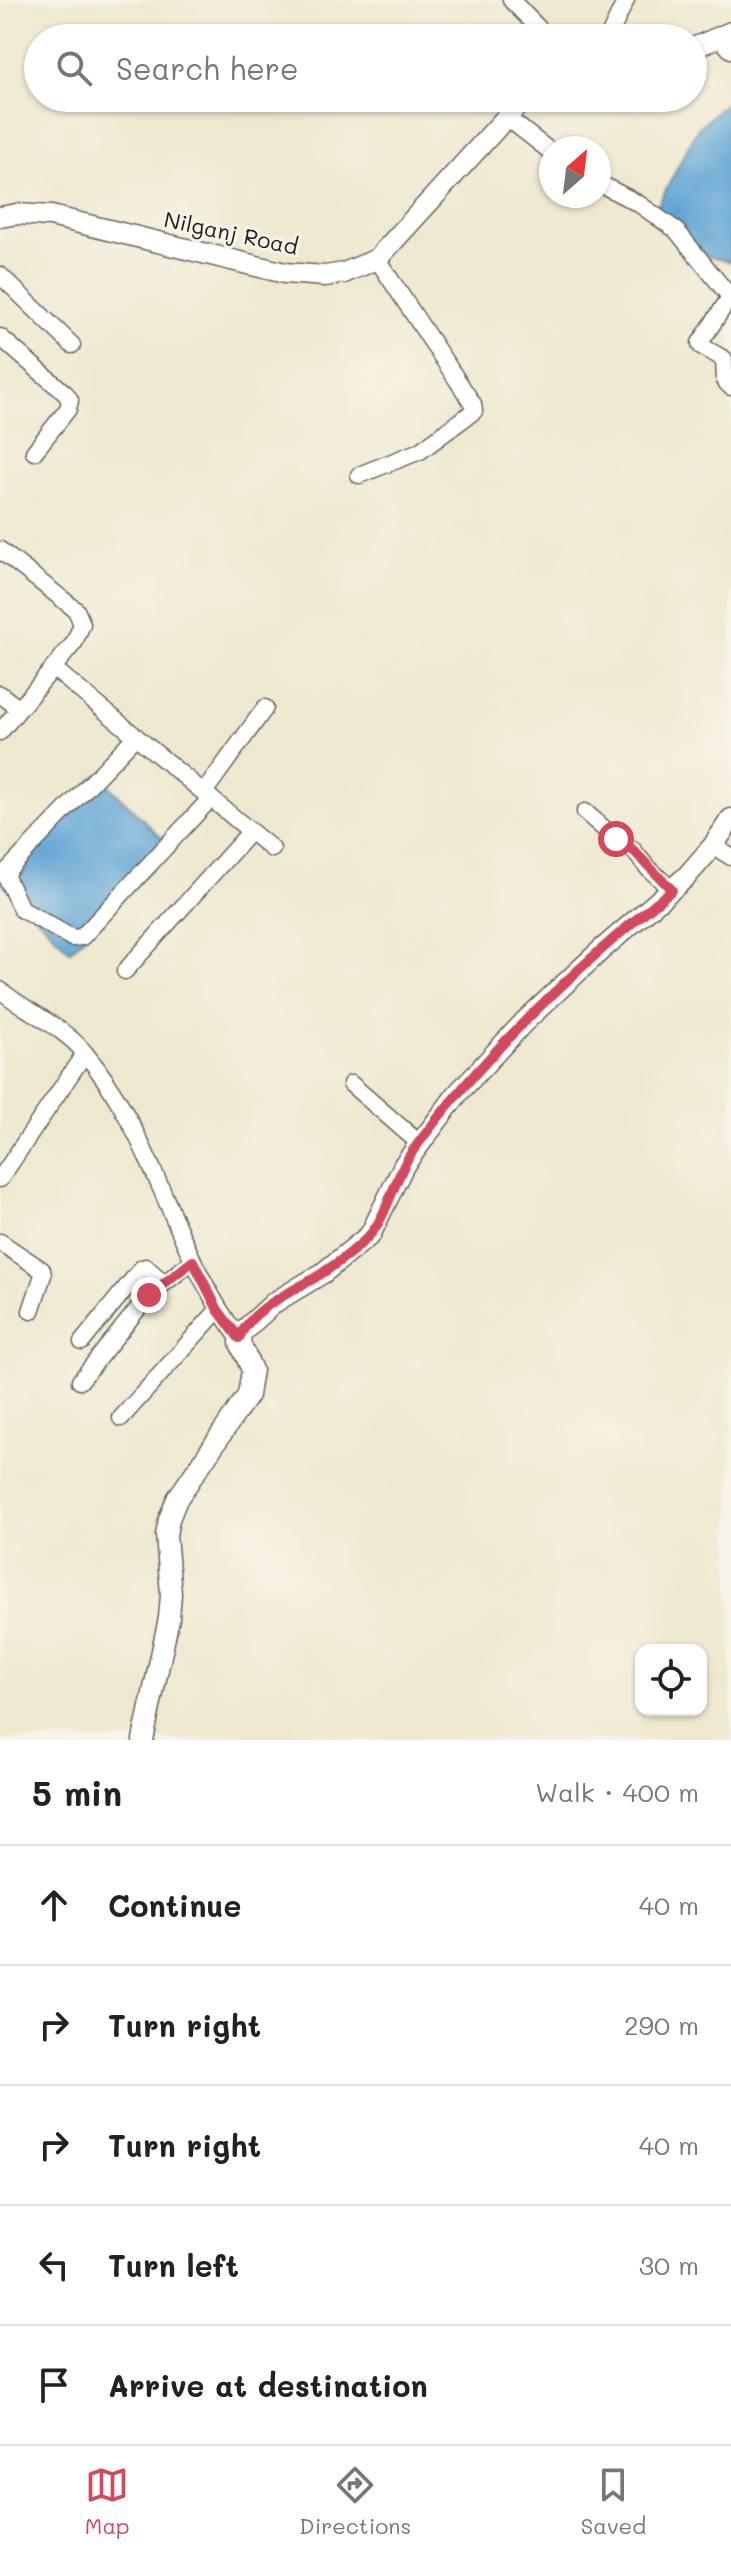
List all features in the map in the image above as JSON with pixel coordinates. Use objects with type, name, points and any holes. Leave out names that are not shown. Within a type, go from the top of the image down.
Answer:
[{"type":"street","points":[[511,0],[534,24]]},
{"type":"street","points":[[615,24],[626,0]]},
{"type":"street","points":[[707,45],[727,40]]},
{"type":"street","name":"Nilganj Road","points":[[0,217],[17,214],[51,216],[285,273],[325,276],[344,273],[358,270],[377,259],[509,112]]},
{"type":"street","points":[[505,116],[539,143]]},
{"type":"street","points":[[611,189],[639,204],[676,230],[730,298],[700,343],[724,359],[725,381],[731,387]]},
{"type":"street","points":[[359,475],[420,451],[474,411],[473,404],[377,259]]},
{"type":"street","points":[[0,275],[72,345]]},
{"type":"street","points":[[0,337],[43,372],[70,400],[68,409],[34,452]]},
{"type":"street","points":[[0,550],[76,610],[81,632],[0,732]]},
{"type":"street","points":[[53,668],[272,849]]},
{"type":"street","points":[[0,694],[18,708]]},
{"type":"street","points":[[136,736],[7,871],[6,877],[21,909],[72,938],[82,937],[208,795],[265,708]]},
{"type":"street","points":[[585,812],[631,848],[672,890]]},
{"type":"street","points":[[239,1338],[244,1329],[275,1302],[323,1273],[370,1235],[399,1173],[458,1093],[524,1022],[601,950],[722,852],[731,819]]},
{"type":"street","points":[[125,971],[250,832]]},
{"type":"street","points":[[0,990],[65,1034],[85,1053],[156,1173],[193,1261],[218,1310],[239,1338],[252,1370],[248,1395],[177,1499],[169,1519],[166,1535],[171,1594],[169,1618],[143,1740]]},
{"type":"street","points":[[0,1179],[85,1053]]},
{"type":"street","points":[[351,1084],[419,1143]]},
{"type":"street","points":[[0,1242],[42,1270],[31,1311]]},
{"type":"street","points":[[80,1381],[144,1300],[193,1261]]},
{"type":"street","points":[[82,1342],[142,1268],[146,1267],[164,1283]]},
{"type":"street","points":[[121,1418],[218,1310]]},
{"type":"water","points":[[731,98],[731,262],[707,256],[656,209],[698,128]]},
{"type":"water","points":[[98,775],[172,848],[70,951],[0,880],[0,864]]},
{"type":"route","points":[[149,1295],[193,1261],[218,1310],[239,1338],[254,1319],[275,1302],[323,1273],[370,1235],[399,1173],[458,1093],[524,1022],[601,950],[672,890],[636,852],[616,839]]}]
